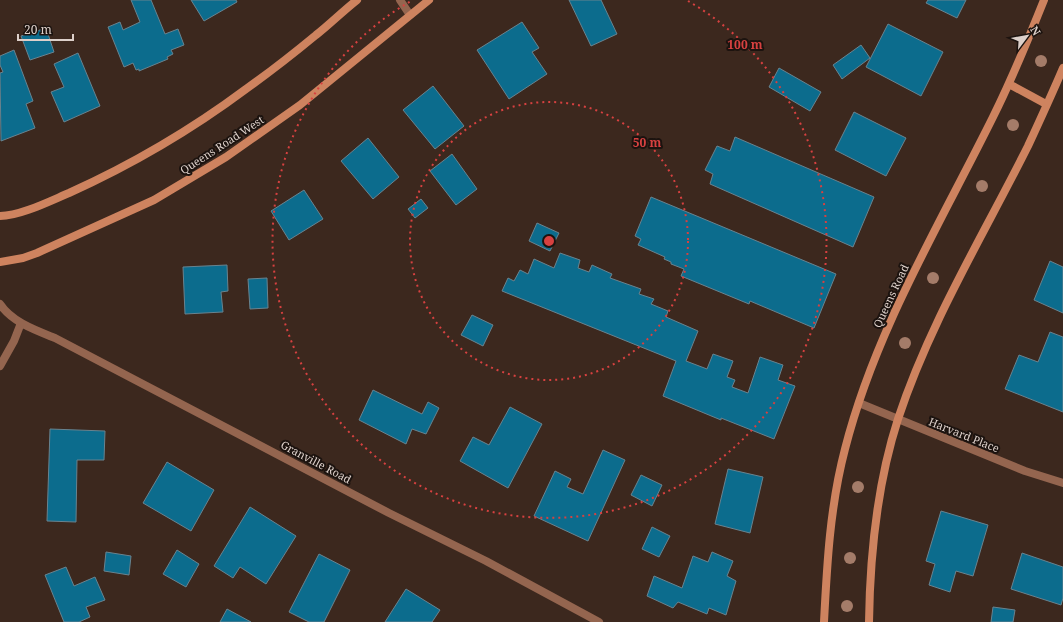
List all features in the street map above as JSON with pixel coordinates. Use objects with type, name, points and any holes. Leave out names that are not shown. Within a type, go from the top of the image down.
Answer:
[{"type":"main road","points":[[0,216],[15,214],[56,199],[102,178],[167,142],[247,89],[316,35],[357,0]]},
{"type":"main road","name":"Queens Road West","points":[[0,262],[23,258],[38,253],[139,208],[172,190],[226,157],[271,126],[337,75],[429,0]]},
{"type":"main road","name":"Queens Road","points":[[824,622],[833,506],[845,450],[873,362],[897,306],[1009,84],[1044,0]]},
{"type":"main road","points":[[868,622],[871,563],[875,527],[885,468],[898,420],[920,362],[946,303],[1028,145],[1063,68]]},
{"type":"main road","points":[[1009,84],[1046,104]]},
{"type":"street","points":[[400,0],[410,15]]},
{"type":"street","name":"Granville Road","points":[[0,304],[6,312],[21,323],[55,338],[599,622]]},
{"type":"street","points":[[0,366],[14,341],[21,323]]},
{"type":"street","name":"Harvard Place","points":[[859,403],[1018,469],[1063,483]]},
{"type":"building","points":[[131,0],[151,0],[165,34],[178,29],[184,45],[171,50],[173,54],[167,57],[168,59],[139,71],[139,69],[136,70],[133,63],[124,67],[108,27],[120,22],[123,30],[140,22]]},
{"type":"building","points":[[191,0],[236,0],[237,2],[204,21]]},
{"type":"building","points":[[569,0],[601,0],[617,34],[591,46]]},
{"type":"building","points":[[928,0],[966,0],[957,18],[926,3]]},
{"type":"building","points":[[522,22],[539,48],[532,52],[547,74],[509,99],[477,50]]},
{"type":"building","points":[[888,24],[943,52],[921,96],[866,67]]},
{"type":"building","points":[[46,28],[54,52],[30,60],[21,36]]},
{"type":"building","points":[[861,45],[870,58],[842,79],[833,65]]},
{"type":"building","points":[[14,50],[33,101],[26,104],[35,128],[1,141],[0,73],[3,72],[0,65],[0,56]]},
{"type":"building","points":[[78,53],[100,106],[64,122],[51,92],[64,87],[54,64]]},
{"type":"building","points":[[779,68],[821,92],[810,111],[769,87]]},
{"type":"building","points":[[433,86],[464,126],[435,149],[403,110]]},
{"type":"building","points":[[854,112],[906,138],[886,176],[835,150]]},
{"type":"building","points":[[735,137],[874,197],[853,247],[710,184],[713,174],[705,170],[717,146],[730,151]]},
{"type":"building","points":[[368,138],[399,177],[373,199],[341,161]]},
{"type":"building","points":[[452,154],[477,189],[456,205],[430,171]]},
{"type":"building","points":[[304,190],[323,219],[289,240],[271,211]]},
{"type":"building","points":[[651,197],[836,274],[814,328],[750,301],[749,304],[681,276],[684,269],[671,264],[671,262],[664,259],[665,257],[638,245],[641,239],[635,236]]},
{"type":"building","points":[[421,199],[428,208],[415,218],[408,209]]},
{"type":"building","points":[[537,223],[559,233],[550,251],[529,241]]},
{"type":"building","points":[[560,253],[580,260],[578,268],[589,272],[592,265],[612,274],[610,278],[641,289],[639,294],[654,299],[651,304],[668,311],[666,317],[698,331],[686,361],[707,369],[713,354],[733,361],[727,377],[735,380],[732,387],[748,393],[760,357],[783,365],[778,380],[795,386],[774,439],[721,418],[721,420],[663,396],[676,361],[502,291],[508,278],[514,281],[520,270],[528,274],[534,259],[554,268]]},
{"type":"building","points":[[1050,261],[1063,267],[1063,313],[1034,300]]},
{"type":"building","points":[[227,265],[228,291],[221,292],[223,312],[185,314],[183,267]]},
{"type":"building","points":[[267,278],[268,308],[250,309],[248,279]]},
{"type":"building","points":[[472,315],[493,325],[483,346],[461,335]]},
{"type":"building","points":[[1050,332],[1063,337],[1063,412],[1005,389],[1019,355],[1038,362]]},
{"type":"building","points":[[373,390],[422,414],[428,402],[439,408],[426,434],[412,429],[406,444],[359,420]]},
{"type":"building","points":[[510,407],[542,424],[508,488],[460,461],[473,437],[489,445]]},
{"type":"building","points":[[50,429],[105,431],[104,460],[77,460],[76,522],[47,521]]},
{"type":"building","points":[[603,450],[625,460],[588,541],[534,516],[555,471],[571,479],[567,487],[583,494]]},
{"type":"building","points":[[167,462],[214,490],[191,531],[143,503]]},
{"type":"building","points":[[728,469],[763,477],[750,533],[715,524]]},
{"type":"building","points":[[641,475],[662,485],[652,506],[631,495]]},
{"type":"building","points":[[250,507],[296,536],[266,584],[240,567],[233,578],[214,566]]},
{"type":"building","points":[[941,511],[988,525],[973,576],[956,571],[950,592],[929,585],[935,564],[926,561]]},
{"type":"building","points":[[652,527],[670,536],[659,557],[642,549]]},
{"type":"building","points":[[177,550],[199,564],[186,587],[163,574]]},
{"type":"building","points":[[106,552],[131,556],[129,575],[104,571]]},
{"type":"building","points":[[712,552],[733,561],[727,576],[736,581],[726,615],[709,608],[707,614],[678,602],[673,608],[647,596],[654,576],[682,588],[693,556],[708,562]]},
{"type":"building","points":[[1022,553],[1063,567],[1063,598],[1061,605],[1011,589]]},
{"type":"building","points":[[319,554],[350,570],[324,622],[309,622],[289,612]]},
{"type":"building","points":[[66,567],[74,586],[95,577],[105,600],[86,607],[90,617],[79,622],[64,622],[45,575]]},
{"type":"building","points":[[406,589],[440,610],[432,622],[385,622]]},
{"type":"building","points":[[993,607],[1015,610],[1013,622],[991,622]]},
{"type":"building","points":[[227,609],[251,622],[220,622]]}]
